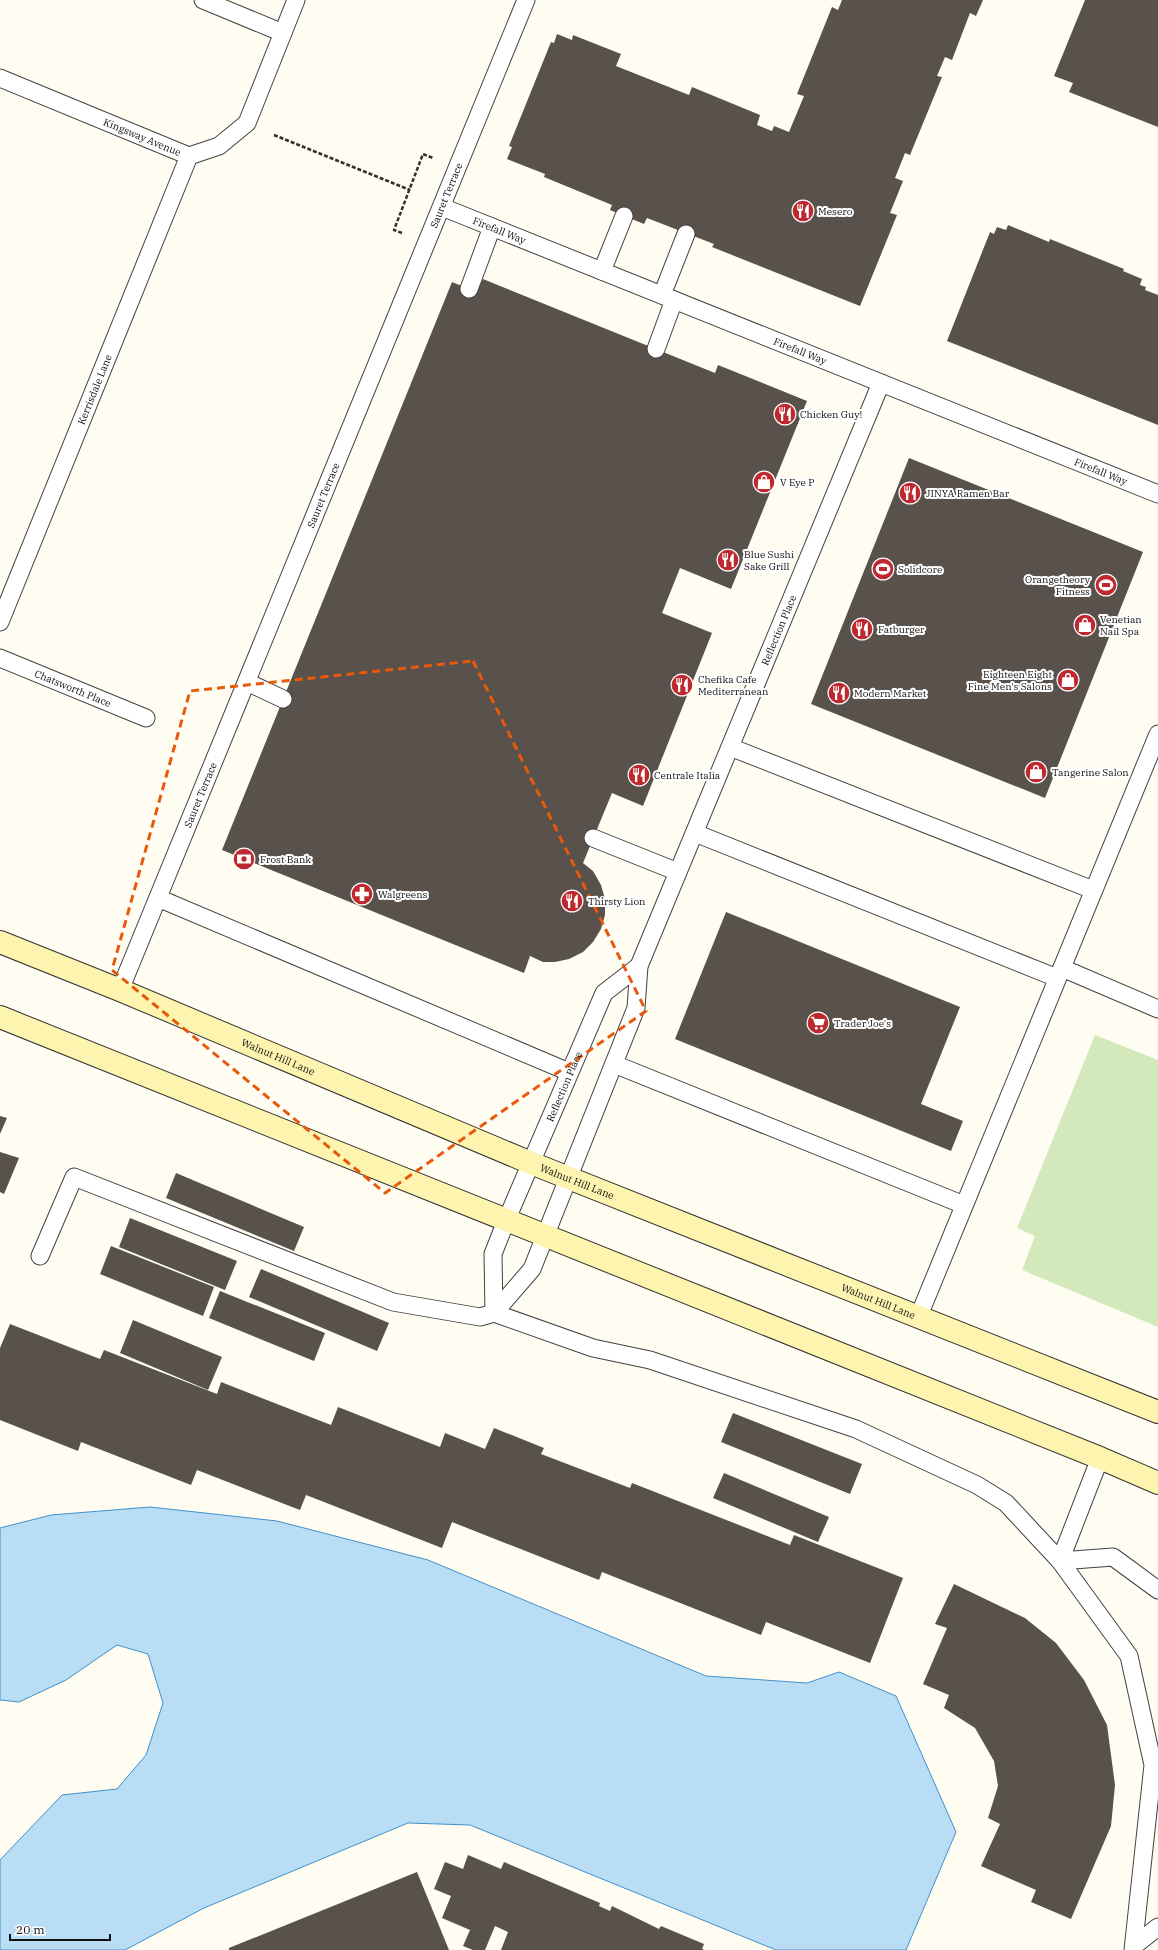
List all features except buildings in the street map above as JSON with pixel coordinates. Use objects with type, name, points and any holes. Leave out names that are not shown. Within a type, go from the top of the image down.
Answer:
[{"type":"main road","name":"Walnut Hill Lane","points":[[0,942],[120,990],[567,1178],[1158,1412]]},
{"type":"main road","points":[[0,1017],[1100,1458],[1158,1483]]},
{"type":"lane","points":[[203,0],[283,33]]},
{"type":"lane","name":"Kingsway Avenue","points":[[0,78],[189,156],[219,146],[247,123],[296,0]]},
{"type":"lane","name":"Sauret Terrace","points":[[120,990],[526,0]]},
{"type":"lane","name":"Kerrisdale Lane","points":[[0,622],[189,156]]},
{"type":"lane","name":"Firefall Way","points":[[442,207],[1158,494]]},
{"type":"lane","points":[[602,271],[624,216]]},
{"type":"lane","points":[[469,289],[492,227]]},
{"type":"lane","points":[[656,349],[668,297],[686,234]]},
{"type":"lane","name":"Reflection Place","points":[[494,1313],[532,1269],[636,1008],[638,966],[695,833],[881,383]]},
{"type":"lane","name":"Chatsworth Place","points":[[0,658],[146,718]]},
{"type":"lane","points":[[246,682],[283,699]]},
{"type":"lane","points":[[918,1318],[1158,734]]},
{"type":"lane","points":[[730,747],[1093,890]]},
{"type":"lane","points":[[695,833],[1158,1009]]},
{"type":"lane","points":[[593,838],[678,872]]},
{"type":"lane","points":[[158,898],[569,1072]]},
{"type":"lane","name":"Reflection Place","points":[[494,1313],[494,1254],[506,1221],[604,993],[638,966]]},
{"type":"lane","points":[[614,1064],[964,1205]]},
{"type":"lane","points":[[40,1256],[74,1177],[393,1302],[480,1316],[494,1313],[593,1348],[650,1360],[856,1429],[977,1485],[1006,1503],[1060,1561],[1129,1656],[1153,1764],[1134,1948]]},
{"type":"lane","points":[[1060,1561],[1100,1458]]},
{"type":"lane","points":[[1060,1561],[1113,1557],[1158,1590]]},
{"type":"lane","points":[[1134,1948],[1158,1927]]},
{"type":"path","points":[[274,135],[410,190]]},
{"type":"highlighted area","points":[[473,661],[646,1011],[385,1193],[112,970],[190,691]]},
{"type":"green space","points":[[1095,1035],[1158,1060],[1158,1327],[1022,1270],[1035,1236],[1017,1228]]},
{"type":"water","points":[[150,1507],[277,1521],[428,1560],[706,1676],[807,1683],[839,1672],[896,1696],[956,1832],[906,1950],[776,1950],[470,1825],[408,1823],[204,1908],[125,1950],[0,1950],[0,1860],[62,1795],[117,1789],[146,1755],[163,1703],[148,1654],[117,1645],[66,1680],[19,1702],[0,1700],[0,1528],[51,1515]]},
{"type":"place","name":"Mesero","points":[[803,211]]},
{"type":"place","name":"Chicken Guy!","points":[[785,414]]},
{"type":"place","name":"V Eye P","points":[[764,482]]},
{"type":"place","name":"JINYA Ramen Bar","points":[[910,493]]},
{"type":"place","name":"Blue Sushi Sake Grill","points":[[728,560]]},
{"type":"place","name":"Solidcore","points":[[883,569]]},
{"type":"place","name":"Orangetheory Fitness","points":[[1106,585]]},
{"type":"place","name":"Venetian Nail Spa","points":[[1085,625]]},
{"type":"place","name":"Fatburger","points":[[862,629]]},
{"type":"place","name":"Eighteen Eight Fine Men's Salons","points":[[1068,680]]},
{"type":"place","name":"Chefika Cafe Mediterranean","points":[[682,685]]},
{"type":"place","name":"Modern Market","points":[[839,693]]},
{"type":"place","name":"Tangerine Salon","points":[[1036,772]]},
{"type":"place","name":"Centrale Italia","points":[[639,775]]},
{"type":"place","name":"Frost Bank","points":[[244,859]]},
{"type":"place","name":"Walgreens","points":[[362,894]]},
{"type":"place","name":"Thirsty Lion","points":[[572,901]]},
{"type":"place","name":"Trader Joe's","points":[[818,1023]]}]
